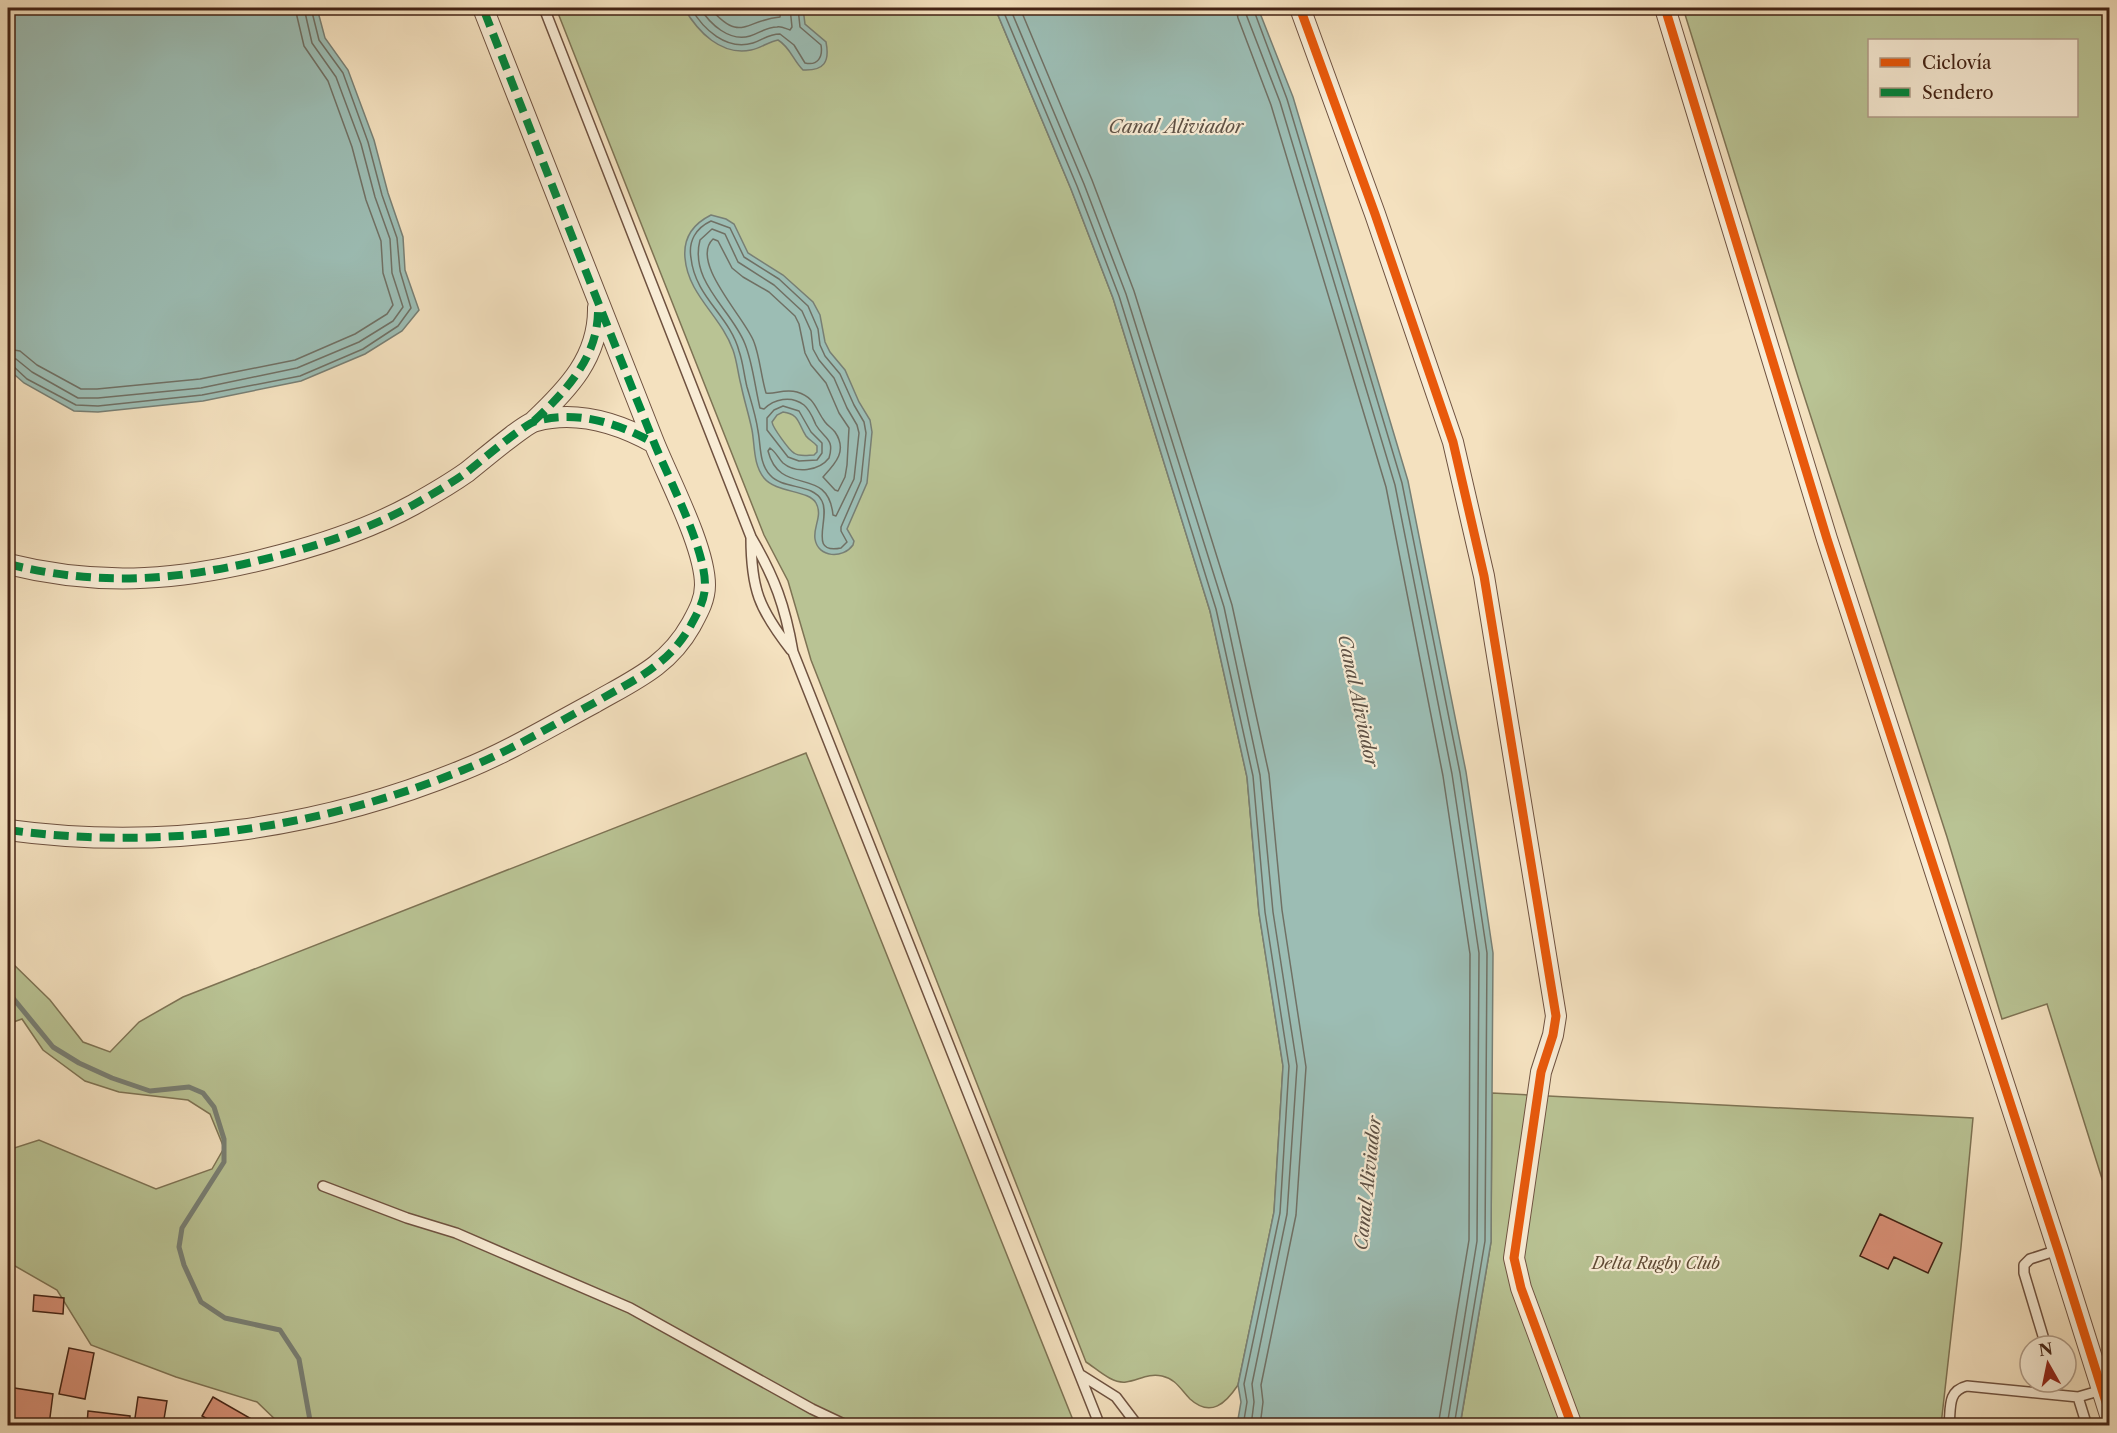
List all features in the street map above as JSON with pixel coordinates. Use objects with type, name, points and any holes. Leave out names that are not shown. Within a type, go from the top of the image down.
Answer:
[{"type":"street","points":[[8,830],[42,835],[106,839],[229,832],[309,818],[411,790],[465,770],[512,748],[650,671],[672,652],[688,630],[700,608],[705,586],[702,564],[693,536],[483,8]]},
{"type":"street","points":[[1300,8],[1375,214],[1453,442],[1484,576],[1556,1016],[1553,1035],[1540,1072],[1514,1258],[1521,1288],[1572,1425]]},
{"type":"street","points":[[1665,8],[1827,538],[2058,1250],[2109,1415]]},
{"type":"street","points":[[8,564],[74,576],[123,579],[164,578],[209,572],[310,547],[366,528],[412,505],[464,473],[534,421],[564,393],[578,374],[589,353],[598,322],[598,299]]},
{"type":"street","points":[[534,421],[564,417],[591,418],[628,428],[654,442]]},
{"type":"lane","points":[[544,8],[751,537],[780,593],[793,652],[1100,1425]]},
{"type":"lane","points":[[751,537],[751,563],[758,598],[770,623],[793,652]]},
{"type":"lane","points":[[323,1186],[408,1218],[456,1233],[630,1308],[812,1409],[848,1425]]},
{"type":"lane","points":[[2042,1334],[2024,1273],[2024,1265],[2030,1259],[2058,1250]]},
{"type":"lane","points":[[1081,1376],[1116,1397],[1138,1425]]},
{"type":"lane","points":[[1948,1425],[1952,1395],[1957,1388],[1967,1386],[2078,1397],[2102,1390]]},
{"type":"lane","points":[[2078,1397],[2087,1425]]},
{"type":"green space","points":[[556,8],[995,8],[1071,189],[1113,298],[1210,611],[1247,777],[1259,913],[1283,1066],[1274,1212],[1238,1385],[1217,1406],[1211,1408],[1198,1405],[1167,1377],[1152,1375],[1126,1382],[1115,1381],[1086,1362],[811,660],[788,581],[764,535]]},
{"type":"green space","points":[[1683,8],[2109,8],[2109,1201],[2047,1004],[2002,1019],[1947,837],[1799,380]]},
{"type":"green space","points":[[806,753],[1075,1425],[281,1425],[257,1402],[176,1377],[91,1345],[57,1290],[8,1262],[8,1150],[39,1140],[156,1189],[212,1169],[224,1148],[210,1114],[188,1100],[119,1092],[85,1081],[43,1050],[22,1019],[8,1024],[8,959],[50,1000],[83,1042],[110,1052],[139,1022],[183,997]]},
{"type":"green space","name":"Delta Rugby Club","points":[[1492,1093],[1973,1118],[1941,1425],[1460,1426],[1491,1242]]},
{"type":"water","points":[[8,8],[317,8],[325,38],[348,70],[374,140],[403,237],[405,270],[419,310],[402,331],[365,354],[301,381],[203,401],[98,412],[74,411],[24,383],[8,369]]},
{"type":"water","points":[[684,8],[803,8],[805,24],[826,42],[826,60],[821,67],[803,70],[786,46],[778,40],[751,50],[740,51],[720,46],[696,26]]},
{"type":"water","name":"Canal Aliviador","points":[[995,8],[1258,8],[1293,97],[1408,481],[1466,772],[1493,953],[1491,1242],[1460,1425],[1237,1425],[1241,1402],[1238,1385],[1274,1212],[1283,1066],[1259,913],[1247,777],[1210,611],[1113,298],[1071,189]]},
{"type":"water","points":[[711,215],[734,224],[748,253],[783,275],[813,302],[820,315],[825,342],[845,370],[870,420],[872,432],[867,483],[847,529],[854,541],[853,545],[843,553],[826,553],[817,545],[815,534],[819,512],[812,499],[769,483],[760,473],[733,350],[721,326],[698,294],[687,271],[685,250],[690,232]],"holes":[[[783,412],[796,417],[806,436],[817,446],[817,452],[814,455],[794,453],[775,429],[772,422],[777,415]]]},
{"type":"building","points":[[1880,1214],[1942,1243],[1928,1273],[1894,1257],[1888,1269],[1860,1256]]},
{"type":"building","points":[[34,1295],[64,1298],[63,1314],[33,1311]]},
{"type":"building","points":[[69,1348],[94,1353],[85,1399],[59,1394]]},
{"type":"building","points":[[8,1387],[53,1394],[49,1425],[8,1425]]},
{"type":"building","points":[[138,1397],[167,1401],[163,1425],[134,1425]]},
{"type":"building","points":[[213,1397],[262,1425],[218,1425],[202,1416]]},
{"type":"building","points":[[88,1411],[130,1416],[130,1425],[87,1425]]},
{"type":"waterway","points":[[8,992],[53,1047],[79,1063],[112,1078],[150,1091],[189,1087],[203,1093],[214,1107],[224,1139],[224,1162],[182,1228],[179,1247],[184,1265],[201,1302],[225,1318],[280,1330],[299,1359],[311,1426]]},
{"type":"marked path","points":[[8,830],[66,836],[123,838],[181,836],[239,830],[353,807],[463,770],[529,738],[649,671],[672,651],[691,625],[701,606],[705,590],[703,569],[693,532],[653,440],[483,8]]},
{"type":"marked path","points":[[534,421],[569,384],[587,357],[597,325],[598,308]]},
{"type":"marked path","points":[[8,564],[43,572],[112,578],[178,575],[246,564],[298,550],[381,521],[454,481],[512,436],[536,421],[567,417],[597,420],[612,424],[654,443]]},
{"type":"cycle path","points":[[1300,8],[1375,214],[1453,442],[1484,576],[1556,1016],[1553,1035],[1541,1072],[1514,1258],[1521,1288],[1572,1426]]},
{"type":"cycle path","points":[[1665,8],[1827,539],[2110,1415]]}]
